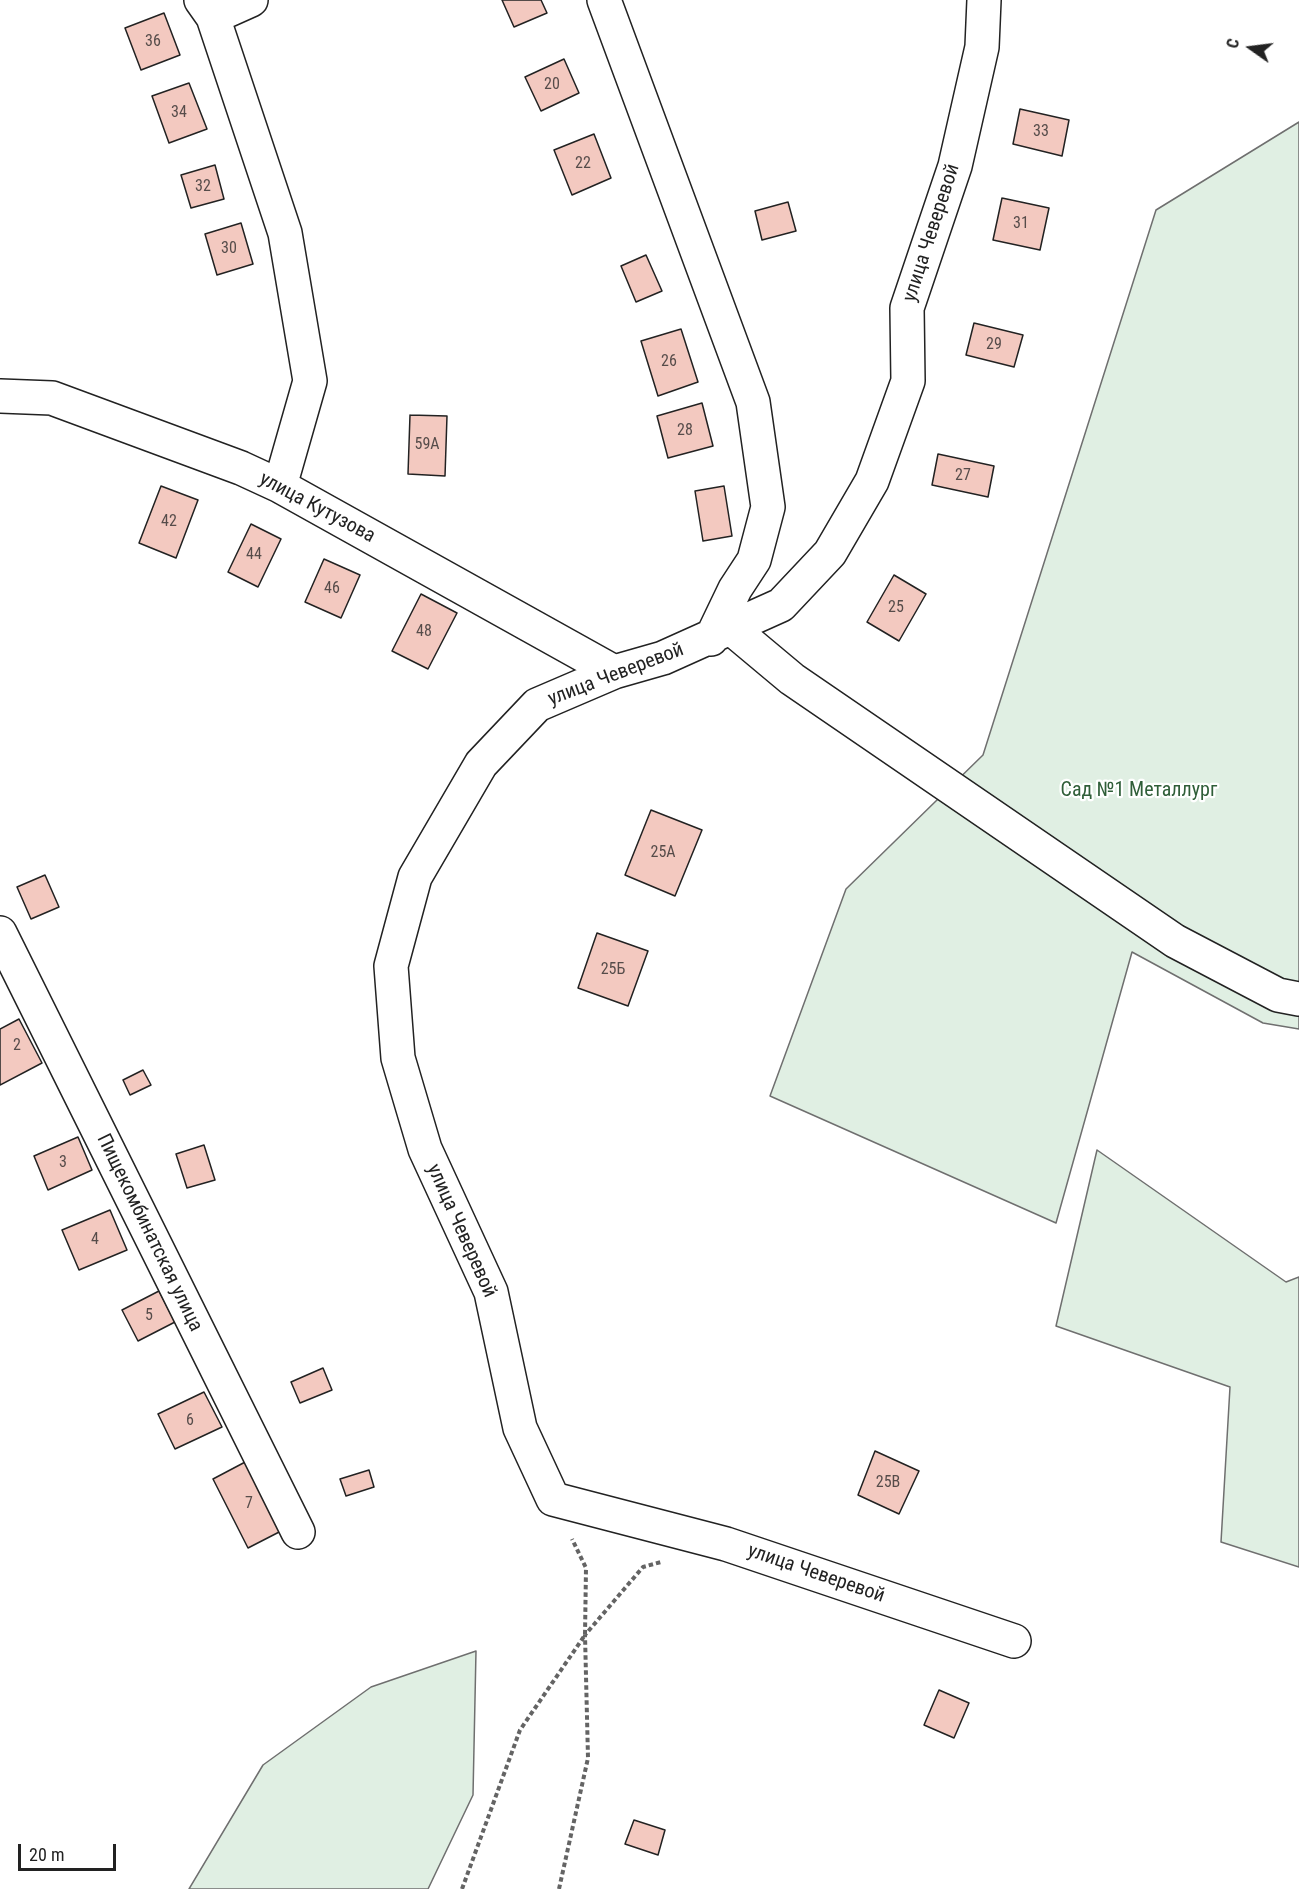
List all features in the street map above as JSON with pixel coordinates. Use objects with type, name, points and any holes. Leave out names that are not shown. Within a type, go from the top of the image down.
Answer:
[{"type":"street","points":[[251,0],[207,9],[285,233],[310,381],[280,486]]},
{"type":"street","points":[[604,0],[753,402],[768,507],[754,560],[735,589],[721,634],[792,679],[1175,942],[1278,995],[1299,999]]},
{"type":"street","name":"улица Чеверевой","points":[[984,0],[982,46],[955,166],[907,308],[908,381],[872,481],[830,553],[781,605],[721,634],[663,658],[614,672],[537,705],[481,764],[415,877],[391,966],[398,1058],[425,1149],[491,1292],[520,1428],[553,1499],[726,1544],[1014,1641]]},
{"type":"street","name":"улица Кутузова","points":[[0,396],[52,398],[241,468],[280,486],[614,672]]},
{"type":"street","name":"Пищекомбинатская улица","points":[[0,933],[298,1532]]},
{"type":"path","points":[[553,1499],[586,1569],[588,1758],[559,1889]]},
{"type":"path","points":[[462,1889],[520,1730],[585,1635],[643,1567],[664,1562]]},
{"type":"green space","name":"Сад №1 Металлург","points":[[1299,122],[1299,1029],[1263,1023],[1132,952],[1056,1223],[770,1096],[846,889],[983,755],[1156,210]]},
{"type":"green space","points":[[1097,1150],[1286,1282],[1299,1277],[1299,1567],[1221,1542],[1230,1387],[1056,1326]]},
{"type":"green space","points":[[476,1651],[473,1795],[428,1889],[189,1889],[263,1765],[371,1687]]},
{"type":"building","points":[[502,0],[541,0],[547,13],[514,27]]},
{"type":"building","points":[[164,13],[180,55],[141,70],[125,28]]},
{"type":"building","points":[[564,59],[579,93],[541,111],[525,77]]},
{"type":"building","points":[[189,83],[207,129],[169,143],[152,96]]},
{"type":"building","points":[[1020,109],[1069,120],[1062,156],[1013,144]]},
{"type":"building","points":[[594,134],[611,178],[572,195],[554,150]]},
{"type":"building","points":[[215,165],[224,199],[191,208],[181,175]]},
{"type":"building","points":[[1002,198],[1049,208],[1040,250],[993,240]]},
{"type":"building","points":[[788,202],[796,231],[762,240],[755,211]]},
{"type":"building","points":[[241,223],[253,264],[217,275],[205,234]]},
{"type":"building","points":[[646,255],[662,291],[636,302],[621,266]]},
{"type":"building","points":[[974,323],[1023,335],[1014,367],[966,355]]},
{"type":"building","points":[[681,329],[698,382],[658,396],[641,341]]},
{"type":"building","points":[[702,403],[713,446],[668,458],[657,416]]},
{"type":"building","points":[[410,415],[447,416],[445,476],[408,474]]},
{"type":"building","points":[[938,454],[994,466],[988,497],[932,485]]},
{"type":"building","points":[[161,486],[198,500],[176,558],[139,543]]},
{"type":"building","points":[[724,486],[732,536],[703,541],[695,491]]},
{"type":"building","points":[[251,524],[281,539],[258,587],[228,572]]},
{"type":"building","points":[[324,559],[360,575],[341,618],[305,602]]},
{"type":"building","points":[[894,575],[926,594],[899,641],[867,622]]},
{"type":"building","points":[[421,594],[457,613],[428,669],[392,651]]},
{"type":"building","points":[[651,810],[702,830],[675,896],[625,875]]},
{"type":"building","points":[[45,875],[59,907],[31,919],[17,887]]},
{"type":"building","points":[[597,933],[648,951],[628,1006],[578,988]]},
{"type":"building","points":[[19,1019],[42,1063],[0,1085],[0,1029]]},
{"type":"building","points":[[143,1070],[151,1085],[130,1095],[123,1080]]},
{"type":"building","points":[[78,1137],[92,1170],[48,1190],[34,1156]]},
{"type":"building","points":[[204,1145],[215,1180],[187,1188],[176,1154]]},
{"type":"building","points":[[110,1210],[127,1250],[79,1270],[62,1230]]},
{"type":"building","points":[[159,1291],[175,1322],[138,1341],[122,1310]]},
{"type":"building","points":[[323,1368],[332,1390],[300,1403],[291,1382]]},
{"type":"building","points":[[204,1392],[222,1427],[175,1449],[158,1414]]},
{"type":"building","points":[[875,1451],[919,1471],[899,1514],[858,1495]]},
{"type":"building","points":[[249,1460],[285,1529],[248,1548],[213,1479]]},
{"type":"building","points":[[369,1470],[374,1487],[346,1496],[340,1479]]},
{"type":"building","points":[[939,1690],[969,1703],[954,1738],[924,1725]]},
{"type":"building","points":[[634,1820],[665,1830],[658,1855],[625,1844]]}]
